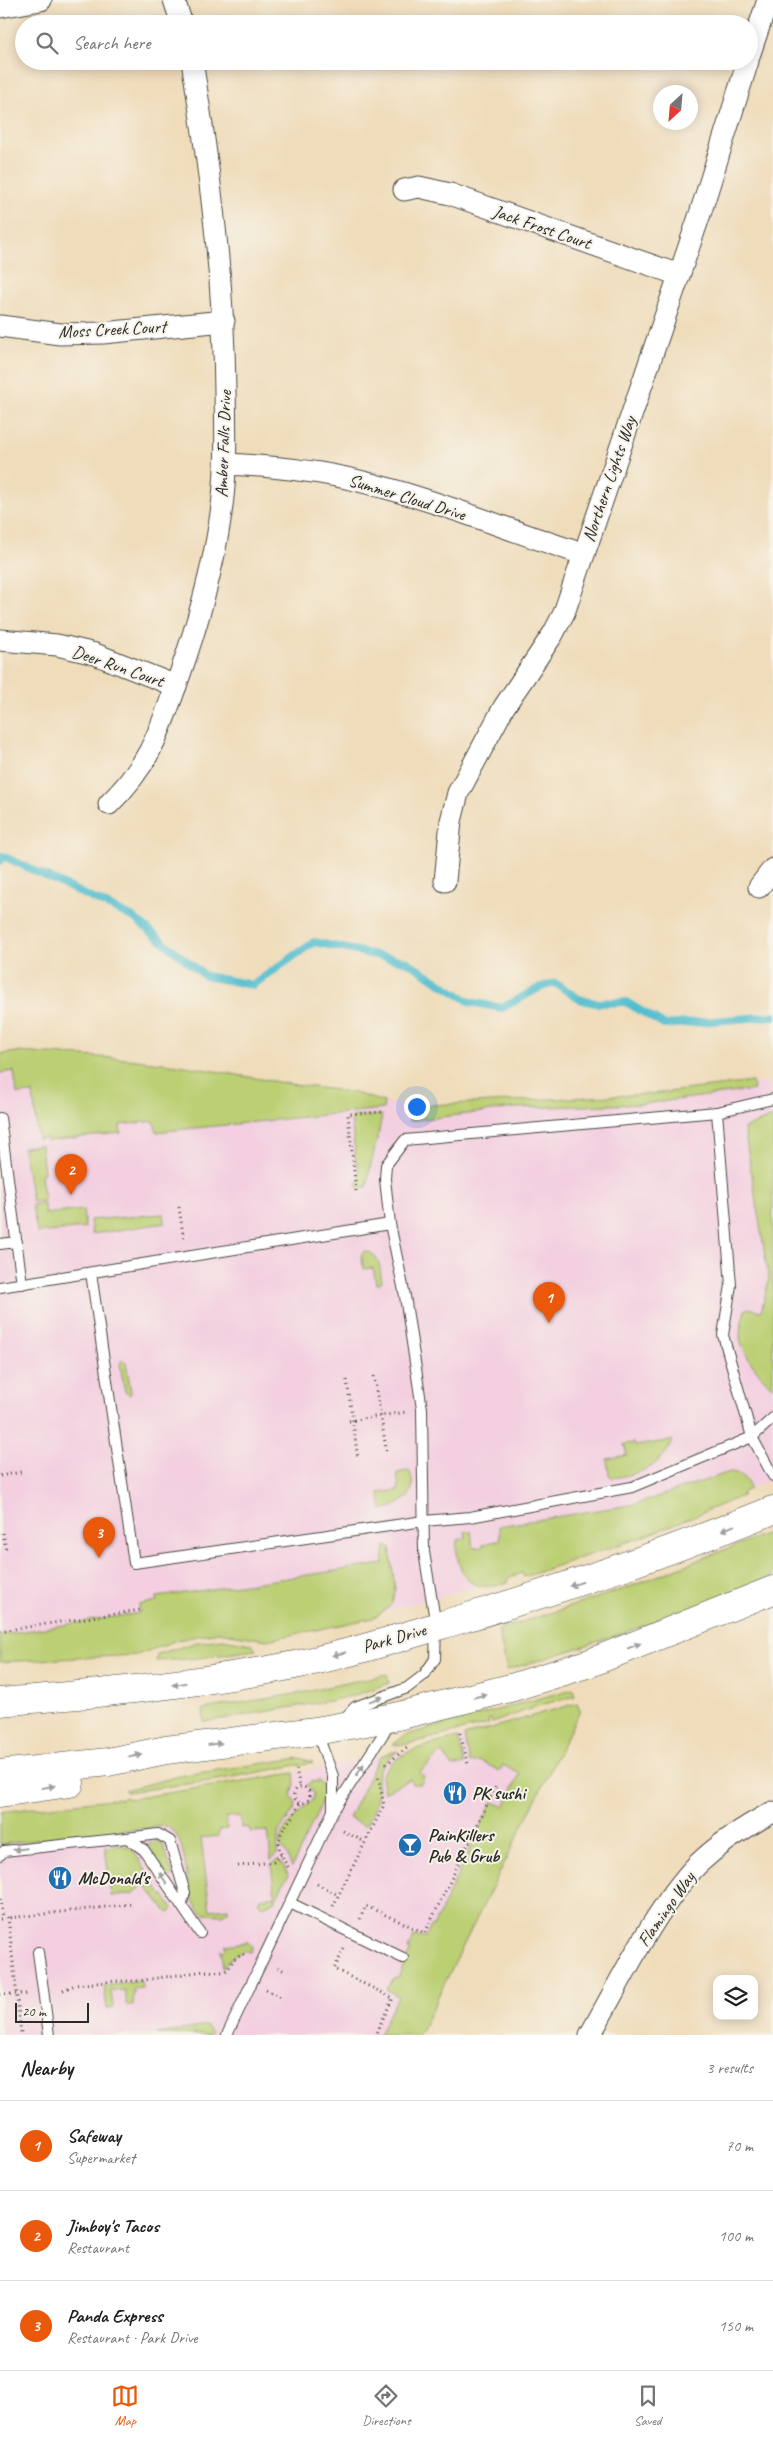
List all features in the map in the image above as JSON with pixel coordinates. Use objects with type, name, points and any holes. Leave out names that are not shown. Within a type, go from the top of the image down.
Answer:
[{"type":"main road","name":"Park Drive","points":[[6,1699],[144,1689],[280,1668],[398,1640],[436,1626],[574,1585],[695,1542],[773,1510]]},
{"type":"main road","points":[[0,1774],[108,1762],[166,1750],[327,1729],[394,1717],[514,1688],[590,1663],[773,1590]]},
{"type":"main road","points":[[0,1793],[83,1781],[108,1762]]},
{"type":"street","points":[[0,7],[41,0]]},
{"type":"street","points":[[174,0],[179,15]]},
{"type":"street","points":[[758,29],[768,0]]},
{"type":"street","name":"Amber Falls Drive","points":[[109,804],[130,784],[154,747],[176,686],[198,620],[213,563],[226,464],[224,321],[220,267],[193,70]]},
{"type":"street","name":"Northern Lights Way","points":[[445,881],[451,821],[458,793],[504,707],[553,634],[564,613],[679,275],[745,70]]},
{"type":"street","name":"Jack Frost Court","points":[[404,190],[419,187],[450,194],[679,275]]},
{"type":"street","name":"Moss Creek Court","points":[[0,326],[60,334],[103,334],[224,321]]},
{"type":"street","name":"Summer Cloud Drive","points":[[226,464],[322,474],[356,480],[391,489],[583,554]]},
{"type":"street","name":"Deer Run Court","points":[[0,640],[57,645],[95,654],[176,686]]},
{"type":"street","points":[[759,887],[773,869]]},
{"type":"street","name":"Flamingo Way","points":[[590,2035],[659,1916],[698,1864],[743,1828],[773,1812]]},
{"type":"lane","points":[[333,1811],[333,1776],[327,1729],[355,1706],[407,1688],[424,1675],[435,1659],[436,1626],[424,1552],[422,1409],[405,1296],[390,1224],[385,1179],[386,1165],[405,1140],[717,1112],[773,1099]]},
{"type":"lane","points":[[717,1112],[731,1285],[723,1335],[752,1438],[773,1476]]},
{"type":"lane","points":[[0,1118],[22,1284]]},
{"type":"lane","points":[[0,1287],[390,1224]]},
{"type":"lane","points":[[0,1244],[17,1242]]},
{"type":"lane","points":[[91,1273],[134,1563],[424,1521],[470,1517],[632,1487],[752,1438],[773,1418]]},
{"type":"lane","points":[[228,2035],[333,1811],[394,1717]]},
{"type":"lane","points":[[0,1855],[4,1851],[158,1834],[170,1841],[185,1893],[181,1905]]},
{"type":"lane","points":[[127,1838],[144,1850],[200,1933]]},
{"type":"lane","points":[[290,1903],[403,1958]]},
{"type":"lane","points":[[38,1952],[49,2035]]},
{"type":"path","points":[[356,1191],[348,1114],[383,1112]]},
{"type":"path","points":[[179,1207],[181,1220]]},
{"type":"path","points":[[374,1376],[387,1454]]},
{"type":"path","points":[[347,1380],[351,1420],[358,1458]]},
{"type":"path","points":[[351,1420],[422,1409]]},
{"type":"path","points":[[0,1476],[21,1472]]},
{"type":"path","points":[[3,1533],[6,1551]]},
{"type":"path","points":[[0,1631],[140,1610]]},
{"type":"path","points":[[460,1733],[468,1764]]},
{"type":"path","points":[[331,1910],[384,1805],[378,1775],[385,1764],[407,1748]]},
{"type":"path","points":[[296,1769],[300,1787]]},
{"type":"path","points":[[352,1920],[358,1923],[366,1906],[425,1933],[497,1784]]},
{"type":"path","points":[[300,1787],[308,1788],[311,1796],[306,1803],[300,1803],[294,1796],[295,1790],[300,1787]]},
{"type":"path","points":[[289,1870],[278,1845],[279,1835],[283,1827],[294,1817],[300,1803]]},
{"type":"path","points":[[328,1824],[365,1842]]},
{"type":"path","points":[[238,1866],[272,1862],[281,1855]]},
{"type":"path","points":[[317,1884],[338,1895]]},
{"type":"path","points":[[0,1899],[1,1919],[132,1904]]},
{"type":"path","points":[[8,1918],[21,2033]]},
{"type":"path","points":[[336,1945],[344,1949],[334,1969],[393,1998],[374,2035]]},
{"type":"path","points":[[63,1990],[75,1986],[115,1981],[138,1981],[204,1971],[224,1972],[229,1968],[233,1960],[243,1954],[247,1956]]},
{"type":"path","points":[[275,1966],[286,1972]]},
{"type":"path","points":[[0,1994],[34,1993]]},
{"type":"shaded area","points":[[18,1052],[129,1059],[185,1066],[296,1085],[351,1092],[384,1102],[411,1106],[650,1094],[752,1082],[769,1083],[773,1113],[773,1480],[493,1582],[383,1612],[373,1618],[267,1640],[218,1632],[177,1640],[137,1655],[0,1662],[0,1054]]},
{"type":"shaded area","points":[[577,1703],[580,1710],[419,2035],[0,2035],[0,1813],[130,1799],[294,1773],[414,1749]]},
{"type":"green space","points":[[17,1052],[129,1059],[185,1066],[296,1085],[351,1092],[384,1102],[383,1109],[156,1132],[154,1121],[120,1125],[121,1133],[47,1141],[46,1138],[38,1139],[33,1093],[17,1094],[14,1071],[0,1073],[0,1054]]},
{"type":"green space","points":[[752,1082],[754,1090],[643,1104],[516,1108],[409,1121],[411,1106],[650,1094]]},
{"type":"green space","points":[[382,1115],[367,1187],[356,1187],[356,1182],[360,1181],[351,1117]]},
{"type":"green space","points":[[773,1117],[773,1386],[763,1378],[752,1364],[744,1350],[740,1337],[745,1310],[748,1308],[761,1311],[769,1280],[744,1128]]},
{"type":"green space","points":[[41,1145],[44,1173],[41,1174],[44,1201],[32,1202],[23,1147]]},
{"type":"green space","points":[[44,1203],[45,1214],[83,1210],[85,1228],[37,1233],[32,1205]]},
{"type":"green space","points":[[164,1214],[165,1223],[92,1234],[90,1220]]},
{"type":"green space","points":[[364,1251],[374,1255],[378,1262],[382,1281],[379,1284],[376,1283],[373,1268],[364,1269],[361,1255]]},
{"type":"green space","points":[[122,1360],[126,1362],[130,1395],[125,1392],[120,1364]]},
{"type":"green space","points":[[673,1440],[663,1457],[649,1468],[613,1478],[609,1475],[607,1459],[627,1455],[624,1444],[634,1443],[635,1446]]},
{"type":"green space","points":[[410,1472],[412,1480],[410,1493],[402,1502],[382,1510],[379,1493],[399,1490],[397,1473]]},
{"type":"green space","points":[[730,1472],[740,1475],[749,1485],[750,1489],[743,1492],[742,1496],[648,1535],[524,1577],[522,1573],[508,1578],[509,1582],[499,1585],[476,1585],[470,1582],[461,1569],[457,1545],[458,1540],[466,1538],[465,1531],[471,1531],[473,1548],[483,1547],[483,1544],[500,1540],[499,1526],[636,1504]]},
{"type":"green space","points":[[773,1531],[773,1576],[641,1627],[507,1670],[498,1630],[624,1589]]},
{"type":"green space","points":[[385,1546],[390,1548],[395,1590],[392,1603],[373,1618],[267,1640],[218,1632],[177,1640],[137,1655],[0,1662],[0,1635],[139,1613],[139,1605],[157,1601],[157,1597],[383,1564]]},
{"type":"green space","points":[[223,1639],[251,1644],[256,1650],[191,1659],[156,1661],[158,1654],[197,1642]]},
{"type":"green space","points":[[387,1674],[389,1683],[356,1695],[204,1722],[203,1709],[301,1693]]},
{"type":"green space","points":[[573,1689],[575,1696],[544,1704],[492,1723],[491,1719],[488,1720],[489,1724],[407,1744],[392,1745],[406,1735]]},
{"type":"green space","points":[[577,1703],[580,1710],[419,2035],[379,2035],[398,1996],[387,1990],[393,1979],[398,1978],[410,1952],[408,1949],[414,1936],[425,1938],[430,1927],[434,1925],[492,1802],[504,1806],[520,1774],[503,1765],[500,1771],[480,1761],[470,1763],[464,1736]]},
{"type":"green space","points":[[458,1738],[465,1764],[453,1767],[442,1752],[420,1772],[424,1777],[421,1784],[412,1784],[410,1779],[384,1792],[381,1776],[396,1760],[405,1754],[426,1746]]},
{"type":"green space","points":[[398,1751],[381,1766],[378,1772],[377,1799],[365,1826],[349,1818],[378,1759],[382,1755]]},
{"type":"green space","points":[[299,1758],[313,1762],[217,1780],[127,1792],[124,1790],[184,1775]]},
{"type":"green space","points":[[294,1773],[295,1784],[291,1796],[296,1804],[295,1809],[278,1833],[277,1855],[271,1860],[268,1831],[251,1832],[248,1827],[241,1828],[240,1816],[226,1817],[227,1829],[220,1830],[218,1836],[201,1838],[210,1910],[228,1908],[228,1911],[223,1915],[204,1914],[196,1907],[188,1884],[181,1844],[167,1826],[0,1844],[0,1812],[119,1798],[120,1800],[123,1797],[130,1799]]},
{"type":"green space","points":[[319,1781],[324,1790],[322,1803],[292,1867],[286,1853],[280,1846],[280,1839],[285,1829],[301,1810],[312,1801],[313,1793],[307,1785],[310,1782]]},
{"type":"green space","points":[[156,1841],[164,1846],[173,1876],[168,1878],[149,1847],[150,1842]]},
{"type":"green space","points":[[122,1845],[133,1849],[154,1884],[173,1908],[170,1913],[167,1912],[144,1884],[132,1894],[111,1896],[105,1847]]},
{"type":"green space","points":[[278,1860],[286,1868],[288,1875],[274,1902],[262,1906],[258,1902],[260,1898],[275,1896],[271,1865]]},
{"type":"green space","points":[[248,1942],[252,1946],[250,1952],[244,1950],[230,1959],[223,1969],[221,1949],[223,1951],[227,1947],[225,1945]]},
{"type":"green space","points":[[141,1981],[142,1988],[134,1989],[133,2006],[127,2005],[125,1990],[111,1991],[113,2007],[107,2009],[104,1986]]},
{"type":"green space","points":[[205,2026],[211,2031],[209,2035],[157,2034]]},
{"type":"waterway","points":[[0,861],[3,856],[134,918],[205,976],[253,985],[314,942],[408,962],[470,1002],[502,1008],[541,987],[555,983],[579,999],[595,1003],[626,1002],[664,1025],[773,1016]]},
{"type":"place","name":"Jimboy's Tacos","points":[[71,1195]]},
{"type":"place","name":"Safeway","points":[[549,1323]]},
{"type":"place","name":"Panda Express","points":[[99,1558]]},
{"type":"place","name":"PK sushi","points":[[455,1793]]},
{"type":"place","name":"PainKillers Pub & Grub","points":[[410,1845]]},
{"type":"place","name":"McDonald's","points":[[60,1878]]}]
